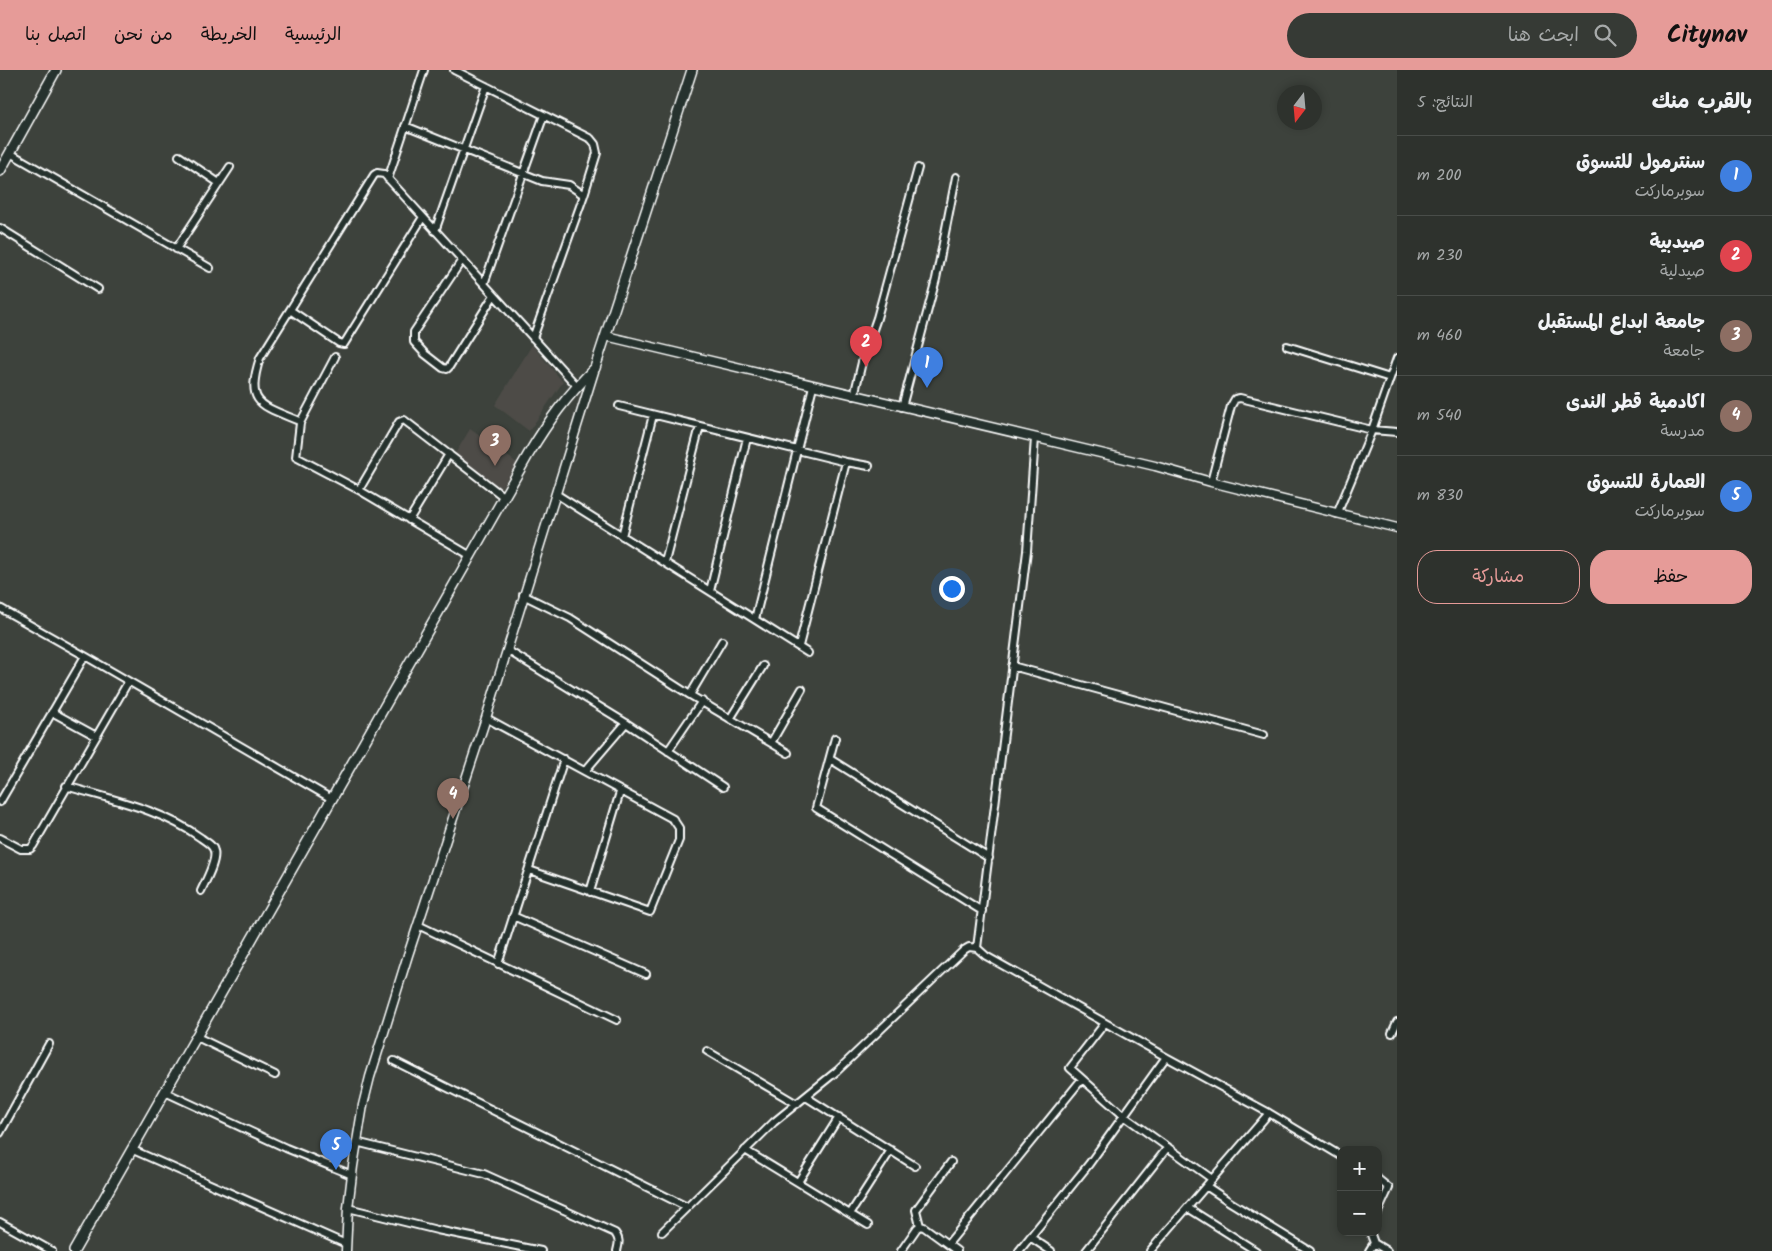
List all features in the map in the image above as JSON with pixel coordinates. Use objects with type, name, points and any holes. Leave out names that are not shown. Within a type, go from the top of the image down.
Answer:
[{"type":"main road","points":[[0,171],[56,70]]},
{"type":"main road","points":[[74,1251],[504,497],[551,418],[577,386],[595,368],[692,70]]},
{"type":"street","points":[[388,179],[424,70]]},
{"type":"street","points":[[454,70],[591,139],[595,144],[597,153],[584,195],[533,338]]},
{"type":"street","points":[[435,231],[486,86]]},
{"type":"street","points":[[484,284],[544,115]]},
{"type":"street","points":[[405,126],[542,181],[565,184],[584,195]]},
{"type":"street","points":[[10,153],[210,268]]},
{"type":"street","points":[[179,156],[219,183]]},
{"type":"street","points":[[176,249],[230,167]]},
{"type":"street","points":[[854,396],[863,358],[877,318],[918,168]]},
{"type":"street","points":[[300,423],[263,404],[254,394],[253,382],[260,358],[374,175],[380,173],[388,179],[577,386]]},
{"type":"street","points":[[902,407],[936,279],[956,177]]},
{"type":"street","points":[[290,310],[339,343],[344,344],[423,217]]},
{"type":"street","points":[[0,228],[98,289]]},
{"type":"street","points":[[462,260],[414,332],[414,342],[425,354],[447,369],[494,295]]},
{"type":"street","points":[[606,336],[1155,466],[1211,482],[1397,528]]},
{"type":"street","points":[[1287,346],[1390,378]]},
{"type":"street","points":[[335,357],[300,423],[296,457],[359,490],[470,556]]},
{"type":"street","points":[[1337,514],[1372,430],[1397,358]]},
{"type":"street","points":[[132,1150],[346,1248],[348,1208],[356,1142],[370,1077],[486,718],[595,368]]},
{"type":"street","points":[[755,619],[813,386]]},
{"type":"street","points":[[1211,482],[1231,406],[1235,399],[1240,398],[1372,430],[1397,432]]},
{"type":"street","points":[[619,406],[868,466]]},
{"type":"street","points":[[622,536],[653,414]]},
{"type":"street","points":[[359,490],[401,420],[408,422],[504,497]]},
{"type":"street","points":[[665,562],[700,426]]},
{"type":"street","points":[[710,591],[748,438]]},
{"type":"street","points":[[978,948],[1027,551],[1035,438]]},
{"type":"street","points":[[409,520],[448,454]]},
{"type":"street","points":[[799,646],[846,462]]},
{"type":"street","points":[[556,494],[808,653]]},
{"type":"street","points":[[523,595],[570,618],[730,719],[788,753]]},
{"type":"street","points":[[0,608],[332,799]]},
{"type":"street","points":[[690,694],[722,641]]},
{"type":"street","points":[[507,650],[626,723],[723,787]]},
{"type":"street","points":[[0,802],[85,656]]},
{"type":"street","points":[[730,719],[763,666]]},
{"type":"street","points":[[1012,666],[1264,735]]},
{"type":"street","points":[[0,838],[21,849],[30,849],[128,682]]},
{"type":"street","points":[[771,742],[802,689]]},
{"type":"street","points":[[668,751],[702,701]]},
{"type":"street","points":[[52,712],[96,736]]},
{"type":"street","points":[[486,718],[673,819],[679,828],[679,840],[650,912],[529,870]]},
{"type":"street","points":[[585,770],[626,723]]},
{"type":"street","points":[[835,738],[816,805],[819,810],[982,911]]},
{"type":"street","points":[[498,964],[564,759]]},
{"type":"street","points":[[830,759],[989,858]]},
{"type":"street","points":[[66,786],[132,804],[165,817],[190,831],[212,847],[215,856],[201,891]]},
{"type":"street","points":[[590,892],[620,792]]},
{"type":"street","points":[[513,916],[646,974]]},
{"type":"street","points":[[418,925],[617,1020]]},
{"type":"street","points":[[662,1232],[774,1122],[842,1065],[964,950],[970,947],[978,948],[986,956],[1269,1113],[1337,1154]]},
{"type":"street","points":[[1392,1033],[1397,1022]]},
{"type":"street","points":[[1105,1023],[1070,1066],[1071,1069],[1124,1116],[1212,1179]]},
{"type":"street","points":[[197,1037],[275,1075]]},
{"type":"street","points":[[0,1134],[49,1044]]},
{"type":"street","points":[[707,1051],[797,1104]]},
{"type":"street","points":[[1019,1251],[1089,1164],[1166,1057]]},
{"type":"street","points":[[394,1060],[687,1207]]},
{"type":"street","points":[[948,1244],[1082,1078]]},
{"type":"street","points":[[165,1092],[286,1148],[352,1175]]},
{"type":"street","points":[[806,1096],[915,1166]]},
{"type":"street","points":[[1150,1251],[1269,1113]]},
{"type":"street","points":[[798,1182],[839,1117]]},
{"type":"street","points":[[356,1142],[466,1168],[501,1181],[615,1233],[620,1242],[617,1251]]},
{"type":"street","points":[[1086,1251],[1168,1147]]},
{"type":"street","points":[[745,1150],[868,1225]]},
{"type":"street","points":[[850,1214],[891,1150]]},
{"type":"street","points":[[920,1226],[916,1210],[951,1162]]},
{"type":"street","points":[[1382,1182],[1390,1188],[1382,1204]]},
{"type":"street","points":[[1206,1186],[1310,1251]]},
{"type":"street","points":[[348,1208],[437,1230],[541,1251]]},
{"type":"street","points":[[1188,1208],[1256,1251]]},
{"type":"street","points":[[0,1222],[52,1251]]},
{"type":"street","points":[[920,1226],[957,1251]]},
{"type":"street","points":[[901,1251],[920,1226]]},
{"type":"street","points":[[1371,1236],[1374,1243],[1387,1251]]},
{"type":"street","points":[[1030,1237],[1051,1251]]},
{"type":"street","points":[[1369,1251],[1374,1243]]},
{"type":"shaded area","points":[[532,345],[563,382],[529,431],[495,405]]},
{"type":"shaded area","points":[[470,429],[517,463],[501,488],[455,454]]},
{"type":"place","name":"صيدبية","points":[[866,367]]},
{"type":"place","name":"سنترمول للتسوق","points":[[927,388]]},
{"type":"place","name":"جامعة ابداع المستقبل","points":[[495,466]]},
{"type":"place","name":"اكادمية قطر الندى","points":[[453,819]]},
{"type":"place","name":"العمارة للتسوق","points":[[336,1170]]}]
